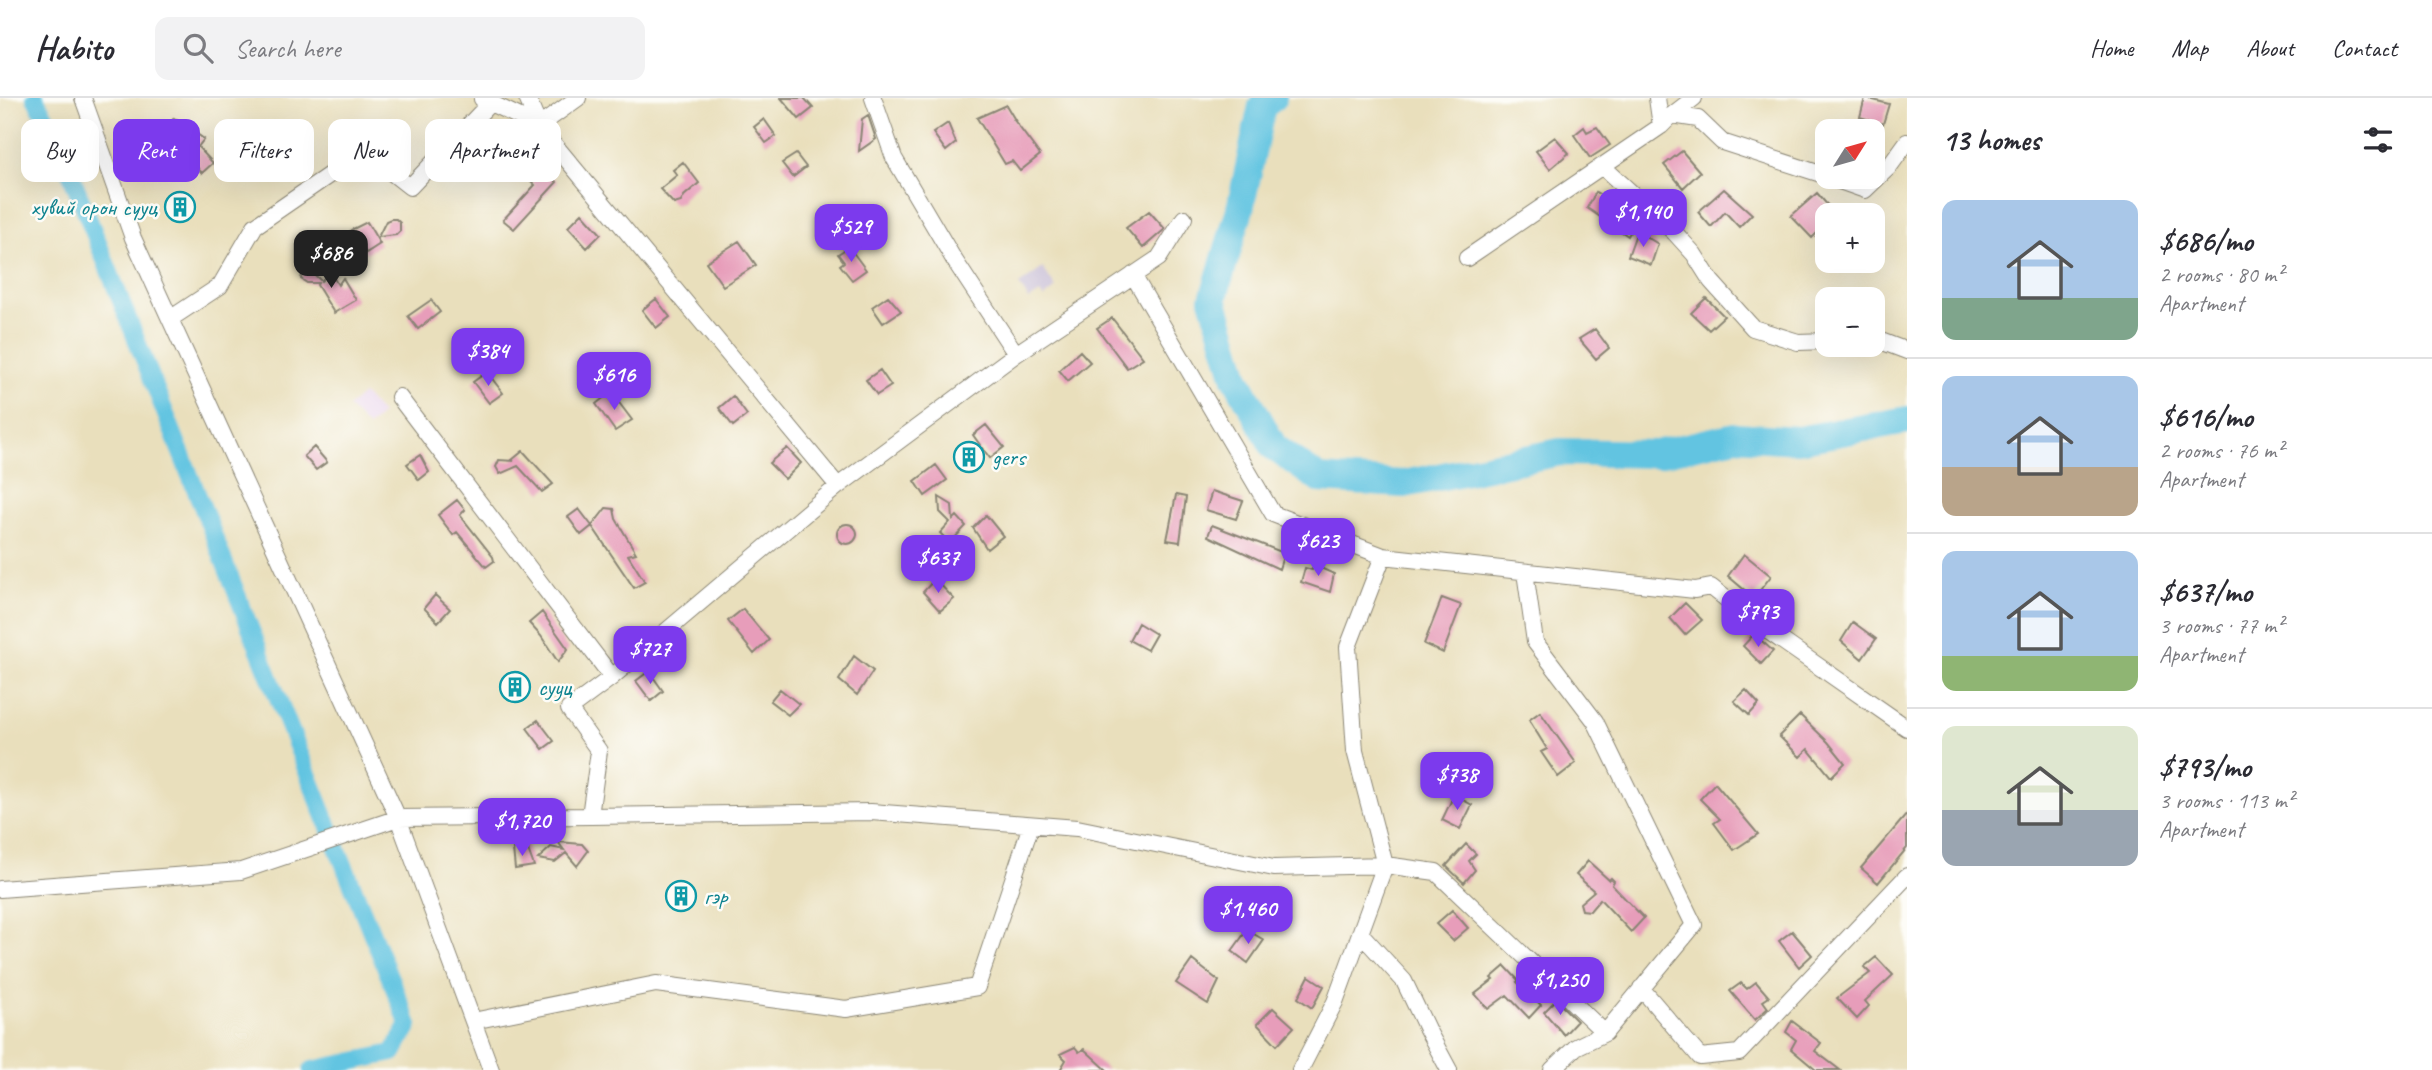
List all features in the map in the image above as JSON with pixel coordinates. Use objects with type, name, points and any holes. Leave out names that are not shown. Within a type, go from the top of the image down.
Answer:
[{"type":"street","points":[[83,98],[133,238],[398,818],[491,1070]]},
{"type":"street","points":[[527,98],[536,119]]},
{"type":"street","points":[[549,119],[578,98]]},
{"type":"street","points":[[873,98],[894,158],[953,258],[1016,354]]},
{"type":"street","points":[[1657,98],[1667,120]]},
{"type":"street","points":[[1467,258],[1602,166],[1694,98]]},
{"type":"street","points":[[170,319],[220,286],[256,226],[364,151],[410,187],[485,101],[524,119]]},
{"type":"street","points":[[1667,120],[1698,119],[1722,142],[1815,173]]},
{"type":"street","points":[[1885,171],[1907,142]]},
{"type":"street","points":[[561,152],[838,486]]},
{"type":"street","points":[[1602,166],[1674,232],[1693,254],[1710,281],[1753,328],[1798,342],[1815,341]]},
{"type":"street","points":[[590,816],[599,751],[569,709],[612,677],[838,486],[1016,354],[1159,258],[1184,218]]},
{"type":"street","points":[[1133,275],[1273,514],[1383,556],[1695,590],[1711,587],[1758,624],[1907,728]]},
{"type":"street","points":[[1885,343],[1907,351]]},
{"type":"street","points":[[399,397],[612,677]]},
{"type":"street","points":[[1300,1070],[1335,1002],[1385,866],[1355,751],[1348,647],[1383,556]]},
{"type":"street","points":[[1525,572],[1535,642],[1595,721],[1694,925],[1605,1032],[1576,1047],[1552,1070]]},
{"type":"street","points":[[0,889],[241,871],[398,818],[871,812],[1077,828],[1274,868],[1385,866],[1436,872],[1605,1032]]},
{"type":"street","points":[[473,1021],[656,984],[846,1009],[977,987],[1031,825]]},
{"type":"street","points":[[1641,988],[1700,1057],[1739,1053],[1907,877]]},
{"type":"street","points":[[1360,933],[1405,981],[1449,1070]]},
{"type":"shaded area","points":[[1043,268],[1056,288],[1044,298],[1040,293],[1029,300],[1019,285]]},
{"type":"shaded area","points":[[363,394],[382,414],[368,427],[348,407]]},
{"type":"building","points":[[781,98],[804,98],[813,108],[799,119]]},
{"type":"building","points":[[1865,98],[1889,104],[1884,119],[1860,117]]},
{"type":"building","points":[[1006,105],[1040,155],[1020,171],[1012,161],[1005,164],[977,118]]},
{"type":"building","points":[[868,115],[876,139],[859,151],[862,119]]},
{"type":"building","points":[[764,119],[776,136],[766,143],[754,127]]},
{"type":"building","points":[[948,123],[956,143],[946,151],[933,133]]},
{"type":"building","points":[[1584,127],[1587,132],[1597,127],[1610,145],[1590,158],[1574,135]]},
{"type":"building","points":[[1555,137],[1569,153],[1550,169],[1536,151]]},
{"type":"building","points":[[200,149],[213,163],[202,173],[200,171]]},
{"type":"building","points":[[1682,151],[1700,172],[1683,188],[1664,165]]},
{"type":"building","points":[[796,154],[806,167],[793,177],[782,163]]},
{"type":"building","points":[[683,162],[699,183],[681,202],[674,204],[660,189],[677,175],[673,170]]},
{"type":"building","points":[[532,182],[557,182],[514,229],[503,220],[535,185]]},
{"type":"building","points":[[1724,189],[1752,214],[1739,227],[1725,212],[1711,227],[1698,212]]},
{"type":"building","points":[[1596,192],[1638,218],[1628,236],[1587,208]]},
{"type":"building","points":[[1817,193],[1826,203],[1815,203],[1815,235],[1812,238],[1791,216]]},
{"type":"building","points":[[1149,211],[1165,229],[1143,248],[1126,228]]},
{"type":"building","points":[[582,213],[601,234],[587,248],[568,227]]},
{"type":"building","points":[[391,219],[400,223],[400,231],[396,235],[378,237],[386,221]]},
{"type":"building","points":[[367,222],[380,244],[366,253],[351,230]]},
{"type":"building","points":[[1637,231],[1658,244],[1651,265],[1628,256]]},
{"type":"building","points":[[739,241],[756,265],[723,286],[706,262]]},
{"type":"building","points":[[849,247],[866,270],[852,280],[840,265],[844,262],[838,254]]},
{"type":"building","points":[[309,269],[321,281],[330,272],[338,285],[343,278],[356,300],[334,313],[318,283],[307,283],[301,279],[303,271]]},
{"type":"building","points":[[888,296],[901,311],[883,323],[872,307]]},
{"type":"building","points":[[1706,298],[1724,316],[1709,330],[1691,313]]},
{"type":"building","points":[[656,299],[670,317],[656,328],[642,310]]},
{"type":"building","points":[[431,300],[440,312],[418,329],[408,316]]},
{"type":"building","points":[[1112,318],[1143,358],[1127,368],[1097,328]]},
{"type":"building","points":[[1595,329],[1609,348],[1596,359],[1579,339]]},
{"type":"building","points":[[1080,351],[1090,362],[1068,381],[1059,370]]},
{"type":"building","points":[[880,370],[891,386],[877,395],[866,380]]},
{"type":"building","points":[[487,372],[503,393],[489,403],[473,382]]},
{"type":"building","points":[[611,392],[632,420],[615,431],[596,404]]},
{"type":"building","points":[[733,396],[747,415],[733,426],[719,408]]},
{"type":"building","points":[[986,425],[1004,447],[990,458],[982,448],[969,468],[960,456],[980,445],[973,435]]},
{"type":"building","points":[[314,447],[327,462],[316,470],[304,456]]},
{"type":"building","points":[[787,448],[801,463],[785,479],[769,463]]},
{"type":"building","points":[[523,451],[553,484],[542,492],[518,466],[500,474],[496,467],[499,460],[514,461],[512,460]]},
{"type":"building","points":[[420,455],[429,472],[419,480],[407,464]]},
{"type":"building","points":[[936,465],[947,480],[925,496],[915,481]]},
{"type":"building","points":[[1212,491],[1243,501],[1236,519],[1206,510]]},
{"type":"building","points":[[1176,495],[1186,497],[1180,542],[1167,540]]},
{"type":"building","points":[[939,497],[952,505],[953,520],[957,516],[966,526],[950,543],[940,533],[950,522],[940,512]]},
{"type":"building","points":[[457,500],[465,510],[460,515],[493,557],[494,561],[486,567],[457,532],[453,535],[438,515]]},
{"type":"building","points":[[606,508],[614,509],[616,519],[636,553],[628,555],[645,582],[634,588],[592,526]]},
{"type":"building","points":[[579,509],[592,526],[581,535],[568,517]]},
{"type":"building","points":[[986,515],[1003,536],[987,549],[973,528]]},
{"type":"building","points":[[847,524],[854,527],[857,534],[854,541],[847,544],[840,541],[837,534],[840,527]]},
{"type":"building","points":[[1212,525],[1284,553],[1279,569],[1208,536]]},
{"type":"building","points":[[1744,554],[1771,576],[1754,598],[1728,576]]},
{"type":"building","points":[[1314,565],[1334,574],[1330,592],[1301,582],[1305,568],[1312,570]]},
{"type":"building","points":[[935,579],[954,599],[940,611],[923,592]]},
{"type":"building","points":[[435,595],[450,609],[438,622],[424,608]]},
{"type":"building","points":[[1442,598],[1461,605],[1443,653],[1424,644]]},
{"type":"building","points":[[1685,603],[1702,620],[1685,635],[1670,618]]},
{"type":"building","points":[[743,609],[769,640],[754,654],[728,621]]},
{"type":"building","points":[[542,612],[568,649],[558,662],[529,623]]},
{"type":"building","points":[[1853,622],[1876,639],[1862,659],[1841,641]]},
{"type":"building","points":[[1138,623],[1156,634],[1147,650],[1129,640]]},
{"type":"building","points":[[1754,634],[1773,651],[1761,664],[1743,646]]},
{"type":"building","points":[[854,656],[873,671],[857,695],[839,680]]},
{"type":"building","points":[[649,671],[663,691],[651,701],[636,681]]},
{"type":"building","points":[[780,689],[799,704],[788,715],[770,701]]},
{"type":"building","points":[[1746,690],[1759,704],[1749,715],[1734,701]]},
{"type":"building","points":[[1540,712],[1576,763],[1558,777],[1541,752],[1547,749],[1529,720]]},
{"type":"building","points":[[1800,715],[1845,763],[1831,777],[1808,749],[1800,757],[1779,736]]},
{"type":"building","points":[[538,720],[554,741],[543,749],[527,728]]},
{"type":"building","points":[[1715,783],[1758,834],[1734,850],[1714,823],[1720,819],[1700,799]]},
{"type":"building","points":[[1454,795],[1472,805],[1460,829],[1442,820]]},
{"type":"building","points":[[1907,814],[1907,848],[1878,883],[1861,868]]},
{"type":"building","points":[[558,842],[582,844],[588,851],[577,866],[566,853],[555,862],[538,859],[551,847],[564,850]]},
{"type":"building","points":[[526,844],[534,866],[515,869],[513,849]]},
{"type":"building","points":[[1466,844],[1476,854],[1469,861],[1475,870],[1464,883],[1446,866]]},
{"type":"building","points":[[1588,861],[1609,880],[1611,878],[1614,881],[1612,885],[1644,918],[1631,932],[1600,899],[1590,911],[1582,910],[1580,903],[1594,891],[1576,875]]},
{"type":"building","points":[[1452,910],[1468,928],[1453,941],[1436,924]]},
{"type":"building","points":[[1247,930],[1264,940],[1248,963],[1232,951]]},
{"type":"building","points":[[1792,931],[1812,955],[1799,967],[1779,941]]},
{"type":"building","points":[[1876,957],[1893,975],[1865,1001],[1869,1006],[1857,1019],[1837,998],[1870,973],[1864,967]]},
{"type":"building","points":[[1192,960],[1219,981],[1208,1004],[1176,983]]},
{"type":"building","points":[[1505,966],[1541,1005],[1529,1018],[1507,995],[1488,1009],[1475,994]]},
{"type":"building","points":[[1309,976],[1324,986],[1312,1008],[1298,998]]},
{"type":"building","points":[[1756,982],[1769,997],[1763,1001],[1768,1008],[1755,1020],[1730,991],[1741,983],[1747,989]]},
{"type":"building","points":[[1556,1000],[1577,1021],[1564,1035],[1544,1012]]},
{"type":"building","points":[[1273,1008],[1294,1027],[1277,1045],[1257,1024]]},
{"type":"building","points":[[1792,1021],[1821,1043],[1815,1051],[1840,1070],[1816,1070],[1791,1049],[1796,1040],[1786,1032]]},
{"type":"building","points":[[1075,1047],[1079,1052],[1084,1049],[1107,1070],[1060,1070],[1066,1060],[1060,1054]]},
{"type":"waterway","points":[[35,98],[55,134],[409,1025],[393,1053],[312,1070]]},
{"type":"waterway","points":[[1273,98],[1262,106],[1240,209],[1213,299],[1236,378],[1274,447],[1319,479],[1404,484],[1560,452],[1656,454],[1735,436],[1798,440],[1907,420]]},
{"type":"place","name":"хувий орон сууц","points":[[180,207]]},
{"type":"place","name":"gers","points":[[969,457]]},
{"type":"place","name":"сууц","points":[[515,687]]},
{"type":"place","name":"гэр","points":[[681,896]]}]
